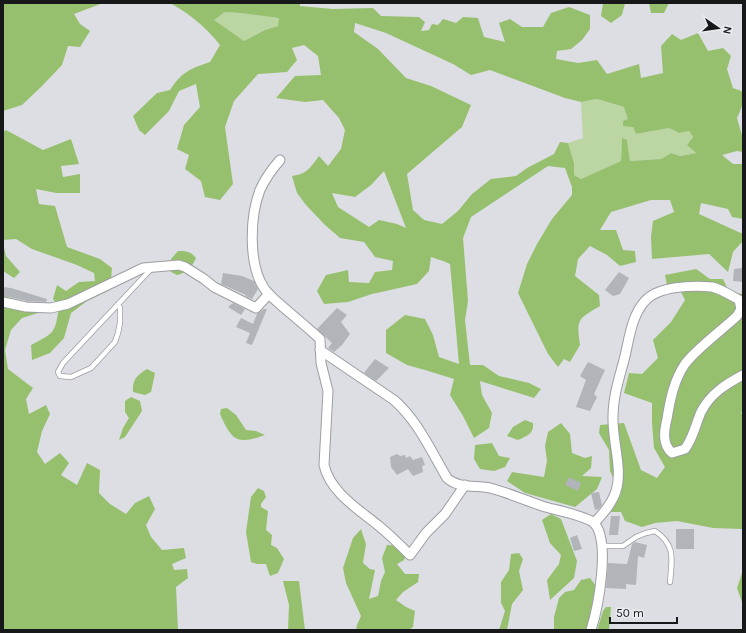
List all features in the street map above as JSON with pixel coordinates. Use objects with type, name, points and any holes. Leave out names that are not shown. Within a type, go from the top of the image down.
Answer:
[{"type":"street","points":[[280,160],[260,191],[254,217],[252,235],[254,262],[264,289],[320,339],[321,363],[328,391],[324,465],[326,474],[331,483],[342,495],[410,555],[426,533],[445,514],[465,485]]},
{"type":"street","points":[[3,302],[26,307],[51,308],[68,304],[143,268],[179,265],[185,267],[214,287],[256,308],[269,294]]},
{"type":"street","points":[[594,523],[603,514],[616,492],[619,476],[613,416],[615,392],[635,318],[645,300],[666,289],[712,287],[724,291],[739,300],[741,309],[737,316],[685,364],[676,382],[672,391],[665,436],[666,448],[672,453],[685,449],[695,430],[701,413],[707,402],[714,394],[727,384],[743,375]]},
{"type":"street","points":[[320,350],[402,407],[413,420],[447,478],[453,483],[486,487],[502,491],[594,523],[599,533],[602,575],[595,619],[591,630]]},
{"type":"lane","points":[[118,304],[120,308],[120,323],[115,342],[91,368],[71,377],[60,376],[58,372],[63,363],[152,267]]},
{"type":"lane","points":[[601,546],[623,546],[636,537],[655,531],[668,543],[672,553],[670,582]]},
{"type":"green space","points":[[3,3],[103,3],[74,14],[80,24],[90,31],[80,47],[68,46],[62,65],[42,86],[22,105],[3,111]]},
{"type":"green space","points":[[170,3],[300,3],[300,6],[333,9],[373,8],[381,16],[419,17],[425,22],[421,31],[429,30],[432,24],[438,25],[443,19],[456,23],[463,17],[478,18],[484,37],[505,42],[499,23],[510,19],[522,27],[543,27],[551,13],[569,7],[590,15],[590,29],[582,40],[571,49],[557,51],[556,59],[578,63],[597,60],[607,74],[639,64],[641,78],[663,73],[661,46],[672,34],[681,40],[698,33],[708,51],[723,48],[731,56],[727,69],[733,88],[741,91],[743,95],[742,105],[737,118],[743,139],[743,152],[737,151],[722,155],[733,164],[743,164],[743,219],[732,217],[728,209],[701,203],[699,214],[743,234],[743,241],[733,252],[728,272],[709,254],[652,259],[651,237],[653,221],[674,212],[670,200],[651,200],[611,212],[600,230],[616,230],[623,250],[635,251],[636,262],[620,266],[607,255],[590,246],[578,259],[575,276],[599,295],[600,306],[583,317],[580,321],[578,330],[580,345],[570,362],[564,359],[558,367],[548,354],[518,293],[527,264],[537,244],[552,219],[572,195],[572,187],[565,168],[548,166],[471,217],[463,238],[468,301],[465,320],[470,365],[483,365],[499,376],[529,383],[541,389],[534,398],[480,381],[482,395],[492,413],[489,428],[474,438],[450,395],[454,379],[407,365],[386,353],[386,330],[405,315],[425,319],[433,335],[439,357],[459,364],[450,264],[431,257],[429,271],[417,284],[372,294],[348,302],[324,304],[317,291],[326,275],[348,270],[349,282],[369,283],[375,272],[392,270],[393,261],[375,257],[364,242],[340,238],[325,225],[297,193],[292,176],[301,174],[308,170],[319,156],[328,166],[341,149],[345,130],[339,118],[323,100],[305,102],[276,98],[295,76],[321,75],[318,56],[304,45],[292,48],[297,60],[287,72],[258,74],[234,101],[225,127],[233,184],[220,200],[205,197],[201,181],[185,169],[189,155],[177,149],[184,125],[200,107],[196,84],[179,91],[169,111],[145,135],[139,130],[133,116],[157,93],[170,90],[182,75],[210,62],[220,45],[215,38],[191,16]],"holes":[[[225,12],[279,18],[278,26],[265,30],[244,41],[214,20]],[[355,23],[386,33],[453,64],[471,75],[490,70],[565,98],[581,102],[597,99],[624,107],[628,119],[623,121],[623,126],[633,127],[636,134],[669,128],[679,133],[689,131],[693,137],[687,145],[696,153],[680,156],[671,153],[661,159],[630,161],[627,140],[622,138],[621,161],[581,179],[574,175],[574,163],[568,143],[560,142],[554,154],[527,168],[516,176],[491,179],[472,194],[458,211],[442,224],[424,220],[413,210],[407,174],[462,127],[471,105],[431,86],[406,78],[378,49],[354,32]],[[384,171],[406,228],[397,224],[379,220],[369,227],[338,207],[332,193],[355,197],[371,185]]]},
{"type":"green space","points":[[603,3],[625,3],[622,15],[611,23],[601,16]]},
{"type":"green space","points":[[649,3],[669,3],[664,13],[651,13]]},
{"type":"green space","points":[[225,12],[279,18],[278,26],[265,30],[244,41],[213,20]]},
{"type":"green space","points":[[597,99],[624,107],[636,134],[669,128],[679,133],[689,131],[693,137],[687,145],[696,153],[680,156],[671,153],[661,159],[630,161],[627,140],[622,138],[621,161],[581,179],[574,175],[574,163],[568,143],[583,138],[581,102]]},
{"type":"green space","points":[[6,130],[43,150],[71,139],[79,164],[61,166],[63,177],[80,174],[80,193],[56,193],[36,189],[39,204],[55,206],[67,247],[100,259],[112,268],[110,290],[87,301],[71,313],[64,338],[50,353],[32,360],[31,345],[49,335],[56,323],[59,307],[53,299],[57,285],[66,291],[79,282],[95,281],[94,273],[77,265],[32,249],[16,239],[3,240],[3,132]]},
{"type":"green space","points":[[3,243],[6,256],[20,272],[14,278],[3,271]]},
{"type":"green space","points":[[178,251],[188,252],[196,258],[189,269],[184,273],[177,275],[171,272],[171,259]]},
{"type":"green space","points":[[696,269],[710,279],[723,279],[729,292],[743,294],[743,409],[741,413],[743,415],[743,531],[742,529],[713,528],[677,521],[655,523],[642,527],[625,521],[621,512],[611,512],[621,494],[610,471],[609,450],[599,433],[600,425],[624,423],[641,470],[657,478],[665,467],[654,448],[652,403],[624,393],[629,373],[642,374],[658,358],[653,340],[671,322],[685,300],[677,284],[667,285],[665,275]]},
{"type":"green space","points":[[3,295],[37,304],[41,312],[22,318],[11,330],[5,350],[8,369],[33,388],[26,399],[29,414],[46,405],[50,414],[42,431],[37,452],[45,464],[60,453],[69,463],[61,475],[77,485],[87,463],[100,470],[99,493],[110,504],[126,514],[135,503],[149,496],[155,509],[146,525],[151,537],[162,550],[184,548],[186,558],[172,564],[174,570],[187,569],[188,578],[176,587],[178,630],[3,630]]},
{"type":"green space","points":[[147,369],[155,373],[151,392],[145,395],[133,392],[134,381],[140,373]]},
{"type":"green space","points":[[131,397],[140,401],[142,411],[125,437],[119,440],[123,428],[129,418],[125,412],[125,401]]},
{"type":"green space","points":[[227,408],[236,415],[246,430],[256,431],[265,435],[247,440],[241,440],[231,435],[220,414],[221,409]]},
{"type":"green space","points":[[525,420],[533,423],[532,430],[529,434],[518,440],[507,436],[513,427]]},
{"type":"green space","points":[[561,423],[570,434],[572,453],[585,458],[592,456],[591,468],[582,476],[602,477],[597,489],[575,507],[525,493],[507,481],[512,472],[544,477],[547,461],[545,446],[548,432]]},
{"type":"green space","points":[[492,443],[499,456],[510,458],[505,467],[494,471],[480,469],[474,459],[475,445]]},
{"type":"green space","points":[[258,488],[264,491],[266,497],[261,504],[261,507],[268,511],[266,530],[272,535],[271,545],[277,548],[284,559],[278,573],[270,576],[266,564],[251,562],[246,532],[251,497]]},
{"type":"green space","points":[[551,514],[561,519],[577,561],[574,578],[550,600],[547,580],[559,564],[561,555],[550,543],[542,520]]},
{"type":"green space","points":[[361,529],[366,544],[363,563],[370,569],[375,570],[369,599],[378,596],[381,581],[385,572],[382,558],[387,545],[409,546],[404,560],[397,564],[405,574],[419,574],[418,582],[403,592],[396,600],[415,611],[413,627],[409,630],[356,630],[361,616],[346,583],[343,568],[353,538]]},
{"type":"green space","points":[[519,553],[523,559],[519,571],[523,590],[512,604],[507,630],[499,630],[505,611],[501,603],[501,582],[509,570],[511,554]]},
{"type":"green space","points":[[743,570],[743,605],[737,588]]},
{"type":"green space","points":[[590,578],[596,586],[587,630],[554,629],[554,617],[559,598],[565,592],[574,590],[581,580]]},
{"type":"green space","points":[[283,581],[299,581],[305,630],[288,630],[289,605]]},
{"type":"green space","points":[[606,607],[611,607],[609,630],[597,630],[603,611]]},
{"type":"building","points":[[743,268],[743,282],[733,281],[734,269]]},
{"type":"building","points":[[619,272],[629,278],[620,294],[613,296],[605,290]]},
{"type":"building","points":[[223,273],[242,276],[254,281],[258,289],[252,299],[221,284]]},
{"type":"building","points":[[3,287],[47,299],[46,302],[27,301],[3,296]]},
{"type":"building","points":[[233,303],[245,309],[241,315],[228,307]]},
{"type":"building","points":[[337,308],[347,315],[341,322],[350,334],[342,345],[334,352],[328,348],[332,343],[317,329]]},
{"type":"building","points":[[264,309],[267,309],[252,345],[246,343],[250,333],[236,327],[241,318],[253,324],[257,314]]},
{"type":"building","points":[[375,359],[389,368],[376,381],[364,373]]},
{"type":"building","points":[[588,362],[605,370],[594,394],[597,397],[590,411],[576,407],[586,380],[580,376]]},
{"type":"building","points":[[397,454],[400,456],[405,455],[406,458],[410,456],[413,460],[422,457],[425,465],[422,466],[423,472],[413,476],[408,469],[397,475],[391,467],[390,457]]},
{"type":"building","points":[[569,477],[581,483],[578,491],[565,485]]},
{"type":"building","points":[[599,492],[602,505],[599,509],[595,510],[591,493]]},
{"type":"building","points":[[611,516],[620,516],[618,535],[609,535]]},
{"type":"building","points":[[676,529],[694,529],[694,549],[676,549]]},
{"type":"building","points":[[577,535],[582,549],[574,551],[570,538]]},
{"type":"building","points":[[635,542],[647,545],[644,558],[638,556],[636,585],[626,584],[626,589],[606,588],[608,563],[627,564],[632,544]]}]
